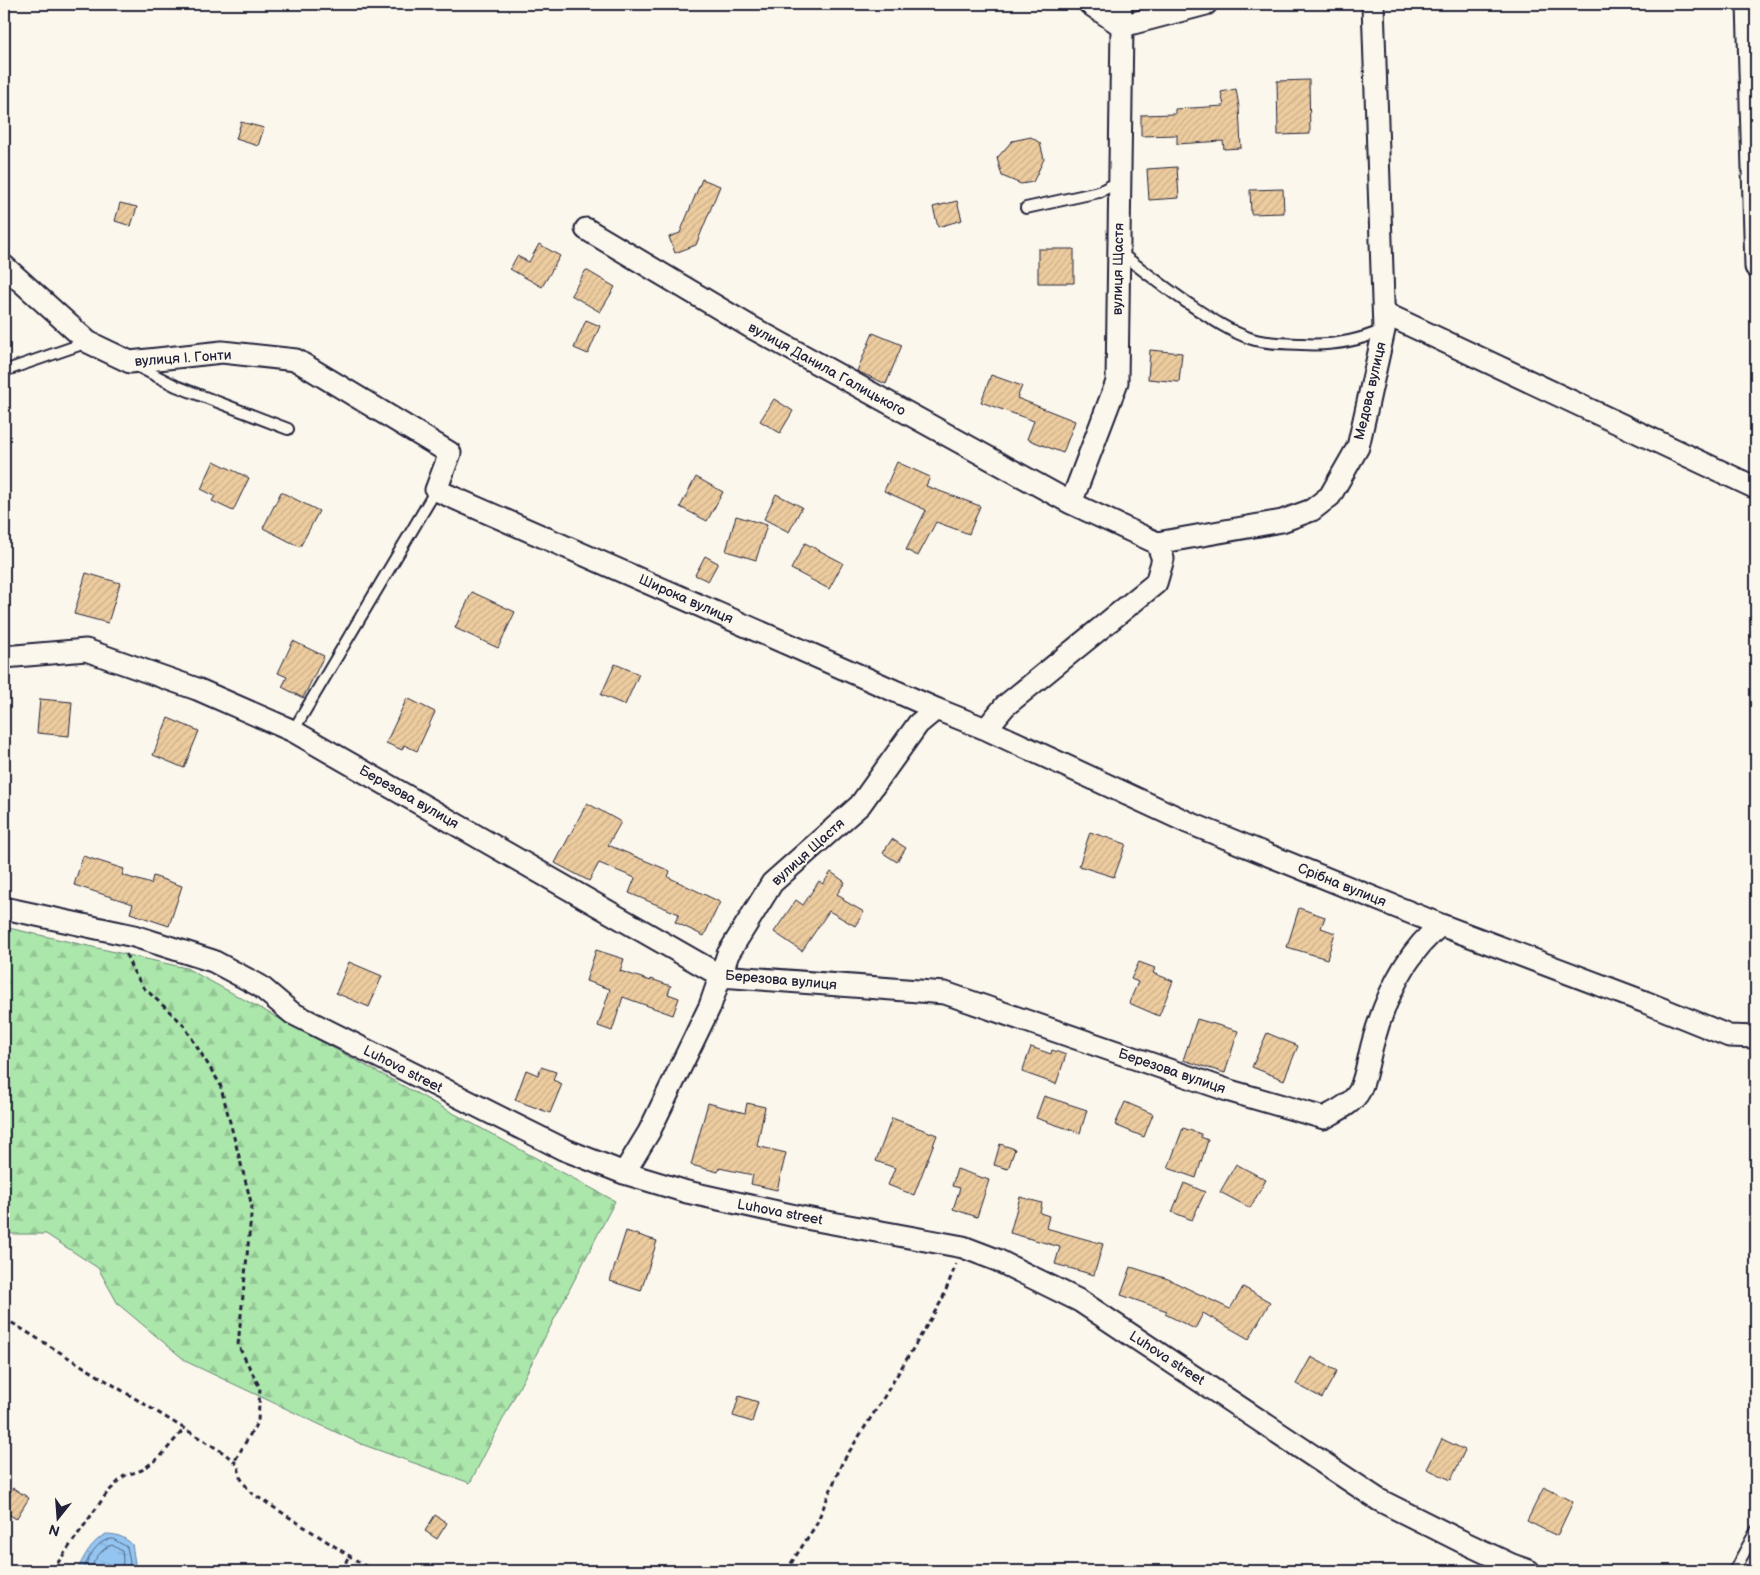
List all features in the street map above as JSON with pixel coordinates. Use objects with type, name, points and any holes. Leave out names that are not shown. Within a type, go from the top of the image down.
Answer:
[{"type":"street","points":[[1090,4],[1122,26],[1206,4]]},
{"type":"street","name":"вулиця Щастя","points":[[1071,503],[1116,382],[1122,26],[1120,4]]},
{"type":"street","name":"Медова вулиця","points":[[1157,543],[1282,521],[1312,510],[1330,496],[1358,446],[1384,321],[1373,4]]},
{"type":"street","points":[[1748,4],[1756,267]]},
{"type":"street","name":"вулиця Данила Галицького","points":[[586,229],[749,326],[1071,503]]},
{"type":"street","name":"вулиця І. Гонти","points":[[4,266],[88,342],[130,362],[222,352],[296,360],[450,453],[436,490]]},
{"type":"street","points":[[1384,321],[1756,488]]},
{"type":"street","name":"Широка вулиця","points":[[436,490],[936,709]]},
{"type":"street","points":[[986,728],[1005,706],[1156,583],[1163,559],[1157,543],[1071,503]]},
{"type":"street","name":"Березова вулиця","points":[[4,657],[86,650],[197,689],[293,731],[721,976],[945,993],[1230,1091],[1324,1118],[1348,1104],[1360,1091],[1380,1017],[1401,971],[1428,935],[1441,925]]},
{"type":"street","name":"вулиця Щастя","points":[[624,1173],[649,1132],[710,1006],[728,954],[772,883],[860,805],[918,724],[936,709]]},
{"type":"street","name":"Срібна вулиця","points":[[936,709],[986,728],[1187,822],[1441,925],[1645,1002],[1729,1036],[1756,1036]]},
{"type":"street","name":"Luhova street","points":[[4,908],[126,934],[213,961],[260,986],[292,1013],[563,1149],[624,1173],[687,1192],[790,1215],[963,1247],[997,1260],[1080,1301],[1379,1500],[1471,1546],[1529,1571]]},
{"type":"lane","points":[[1026,208],[1100,192],[1120,181]]},
{"type":"lane","points":[[1118,252],[1162,286],[1213,320],[1236,333],[1254,340],[1325,345],[1355,340],[1384,321]]},
{"type":"lane","points":[[4,371],[88,342]]},
{"type":"lane","points":[[130,362],[176,386],[288,429]]},
{"type":"lane","points":[[293,731],[436,490]]},
{"type":"lane","points":[[1734,1571],[1756,1532]]},
{"type":"path","points":[[126,934],[124,949],[132,969],[143,987],[183,1024],[220,1084],[252,1206],[238,1344],[260,1388],[258,1421],[234,1462]]},
{"type":"path","points":[[786,1571],[816,1524],[842,1463],[942,1300],[963,1247]]},
{"type":"path","points":[[4,1318],[224,1453],[238,1465],[240,1477],[250,1492],[373,1571]]},
{"type":"path","points":[[52,1571],[107,1493],[124,1476],[142,1470],[160,1457],[184,1429]]},
{"type":"path","points":[[342,1571],[349,1555]]},
{"type":"green space","points":[[4,927],[186,968],[615,1201],[470,1483],[361,1444],[187,1362],[118,1304],[98,1268],[46,1234],[12,1234],[4,1227]]},
{"type":"water","points":[[106,1534],[120,1536],[132,1544],[135,1563],[131,1571],[77,1571],[92,1545]]},
{"type":"building","points":[[1309,80],[1310,134],[1278,135],[1277,81]]},
{"type":"building","points":[[1236,89],[1241,148],[1224,149],[1223,141],[1177,144],[1177,135],[1141,136],[1141,115],[1175,114],[1175,109],[1224,106],[1221,92]]},
{"type":"building","points":[[241,122],[264,128],[258,146],[236,139]]},
{"type":"building","points":[[1031,137],[1040,143],[1044,159],[1033,182],[1021,184],[1002,176],[997,158],[1012,141]]},
{"type":"building","points":[[1177,167],[1179,198],[1149,200],[1147,169]]},
{"type":"building","points":[[702,179],[720,186],[696,245],[675,253],[669,237],[680,233]]},
{"type":"building","points":[[1283,189],[1284,213],[1251,214],[1250,190]]},
{"type":"building","points":[[957,201],[962,220],[938,227],[933,207]]},
{"type":"building","points":[[120,203],[137,207],[131,226],[115,221]]},
{"type":"building","points":[[539,244],[560,256],[542,287],[510,269],[517,256],[529,262]]},
{"type":"building","points":[[1038,249],[1074,249],[1074,283],[1038,283]]},
{"type":"building","points":[[586,270],[615,287],[600,312],[571,295]]},
{"type":"building","points":[[586,320],[600,326],[588,354],[574,348]]},
{"type":"building","points":[[873,333],[902,345],[886,384],[857,371]]},
{"type":"building","points":[[1150,350],[1182,353],[1179,382],[1148,379]]},
{"type":"building","points":[[991,375],[1022,386],[1017,398],[1075,421],[1063,453],[1027,439],[1034,421],[981,402]]},
{"type":"building","points":[[774,399],[793,411],[780,433],[760,421]]},
{"type":"building","points":[[214,461],[249,478],[233,511],[212,501],[215,496],[201,489]]},
{"type":"building","points":[[897,462],[930,477],[926,486],[980,506],[969,534],[936,522],[918,556],[906,550],[926,510],[884,491]]},
{"type":"building","points":[[696,477],[723,492],[707,521],[680,507]]},
{"type":"building","points":[[281,492],[319,511],[300,547],[263,528]]},
{"type":"building","points":[[776,494],[802,507],[789,532],[764,519]]},
{"type":"building","points":[[736,516],[767,525],[756,560],[726,551]]},
{"type":"building","points":[[805,543],[843,563],[829,589],[791,569]]},
{"type":"building","points":[[705,556],[718,563],[708,581],[695,575]]},
{"type":"building","points":[[86,573],[120,583],[108,623],[74,614]]},
{"type":"building","points":[[472,592],[515,612],[498,648],[455,628]]},
{"type":"building","points":[[293,641],[324,656],[303,698],[282,687],[287,677],[278,673]]},
{"type":"building","points":[[615,664],[639,674],[625,705],[601,695]]},
{"type":"building","points":[[407,698],[435,712],[417,751],[404,745],[402,750],[386,743]]},
{"type":"building","points":[[40,699],[72,702],[69,736],[37,733]]},
{"type":"building","points":[[168,718],[199,731],[184,768],[153,755]]},
{"type":"building","points":[[587,803],[621,822],[608,845],[670,871],[668,877],[720,902],[704,936],[675,922],[679,914],[629,893],[635,878],[599,863],[589,881],[555,863]]},
{"type":"building","points":[[1090,832],[1126,844],[1114,877],[1079,866]]},
{"type":"building","points":[[892,839],[906,848],[897,862],[883,853]]},
{"type":"building","points":[[83,856],[124,869],[122,875],[151,884],[153,876],[182,886],[169,926],[130,913],[133,904],[74,885]]},
{"type":"building","points":[[831,872],[845,882],[837,894],[844,898],[843,900],[864,912],[855,926],[829,911],[802,951],[774,932],[796,900],[803,905],[819,881],[823,884]]},
{"type":"building","points":[[1299,908],[1325,917],[1321,928],[1335,933],[1327,959],[1287,947]]},
{"type":"building","points":[[596,950],[624,959],[620,971],[671,986],[668,994],[679,998],[673,1015],[623,997],[612,1031],[598,1026],[610,989],[586,981]]},
{"type":"building","points":[[349,962],[382,976],[369,1007],[336,993]]},
{"type":"building","points":[[1139,962],[1155,968],[1153,973],[1173,981],[1159,1016],[1129,1003],[1138,982],[1131,979]]},
{"type":"building","points":[[1197,1019],[1238,1031],[1225,1073],[1183,1060]]},
{"type":"building","points":[[1267,1033],[1298,1046],[1284,1080],[1252,1067]]},
{"type":"building","points":[[1031,1047],[1051,1054],[1052,1050],[1066,1055],[1056,1084],[1022,1072]]},
{"type":"building","points":[[541,1067],[556,1072],[553,1080],[562,1084],[550,1113],[515,1100],[526,1070],[538,1075]]},
{"type":"building","points":[[1044,1096],[1087,1110],[1080,1133],[1036,1118]]},
{"type":"building","points":[[1125,1102],[1153,1114],[1144,1137],[1115,1125]]},
{"type":"building","points":[[708,1103],[745,1113],[747,1103],[765,1107],[757,1146],[786,1153],[777,1190],[751,1184],[753,1175],[719,1168],[718,1172],[691,1165]]},
{"type":"building","points":[[892,1118],[937,1135],[914,1195],[888,1185],[895,1168],[876,1161]]},
{"type":"building","points":[[1183,1128],[1201,1134],[1201,1137],[1208,1140],[1196,1178],[1168,1168]]},
{"type":"building","points":[[1000,1144],[1015,1149],[1008,1169],[994,1165]]},
{"type":"building","points":[[1236,1164],[1266,1180],[1250,1208],[1220,1192]]},
{"type":"building","points":[[957,1169],[989,1180],[977,1217],[953,1209],[960,1188],[952,1186]]},
{"type":"building","points":[[1184,1183],[1205,1192],[1192,1220],[1172,1212]]},
{"type":"building","points":[[1020,1197],[1042,1203],[1040,1213],[1049,1216],[1046,1228],[1103,1244],[1094,1275],[1055,1264],[1060,1247],[1010,1233]]},
{"type":"building","points":[[626,1231],[657,1241],[641,1291],[610,1281]]},
{"type":"building","points":[[1131,1267],[1168,1279],[1230,1309],[1243,1287],[1270,1302],[1249,1339],[1203,1313],[1195,1329],[1165,1314],[1167,1311],[1121,1295]]},
{"type":"building","points":[[1311,1357],[1337,1371],[1322,1398],[1296,1384]]},
{"type":"building","points":[[739,1396],[758,1402],[752,1422],[733,1416]]},
{"type":"building","points":[[1442,1439],[1465,1450],[1451,1480],[1427,1469]]},
{"type":"building","points":[[1544,1487],[1573,1502],[1557,1536],[1527,1521]]},
{"type":"building","points":[[13,1488],[29,1498],[16,1519],[4,1511],[4,1502]]},
{"type":"building","points":[[435,1515],[447,1523],[437,1539],[425,1531]]}]
